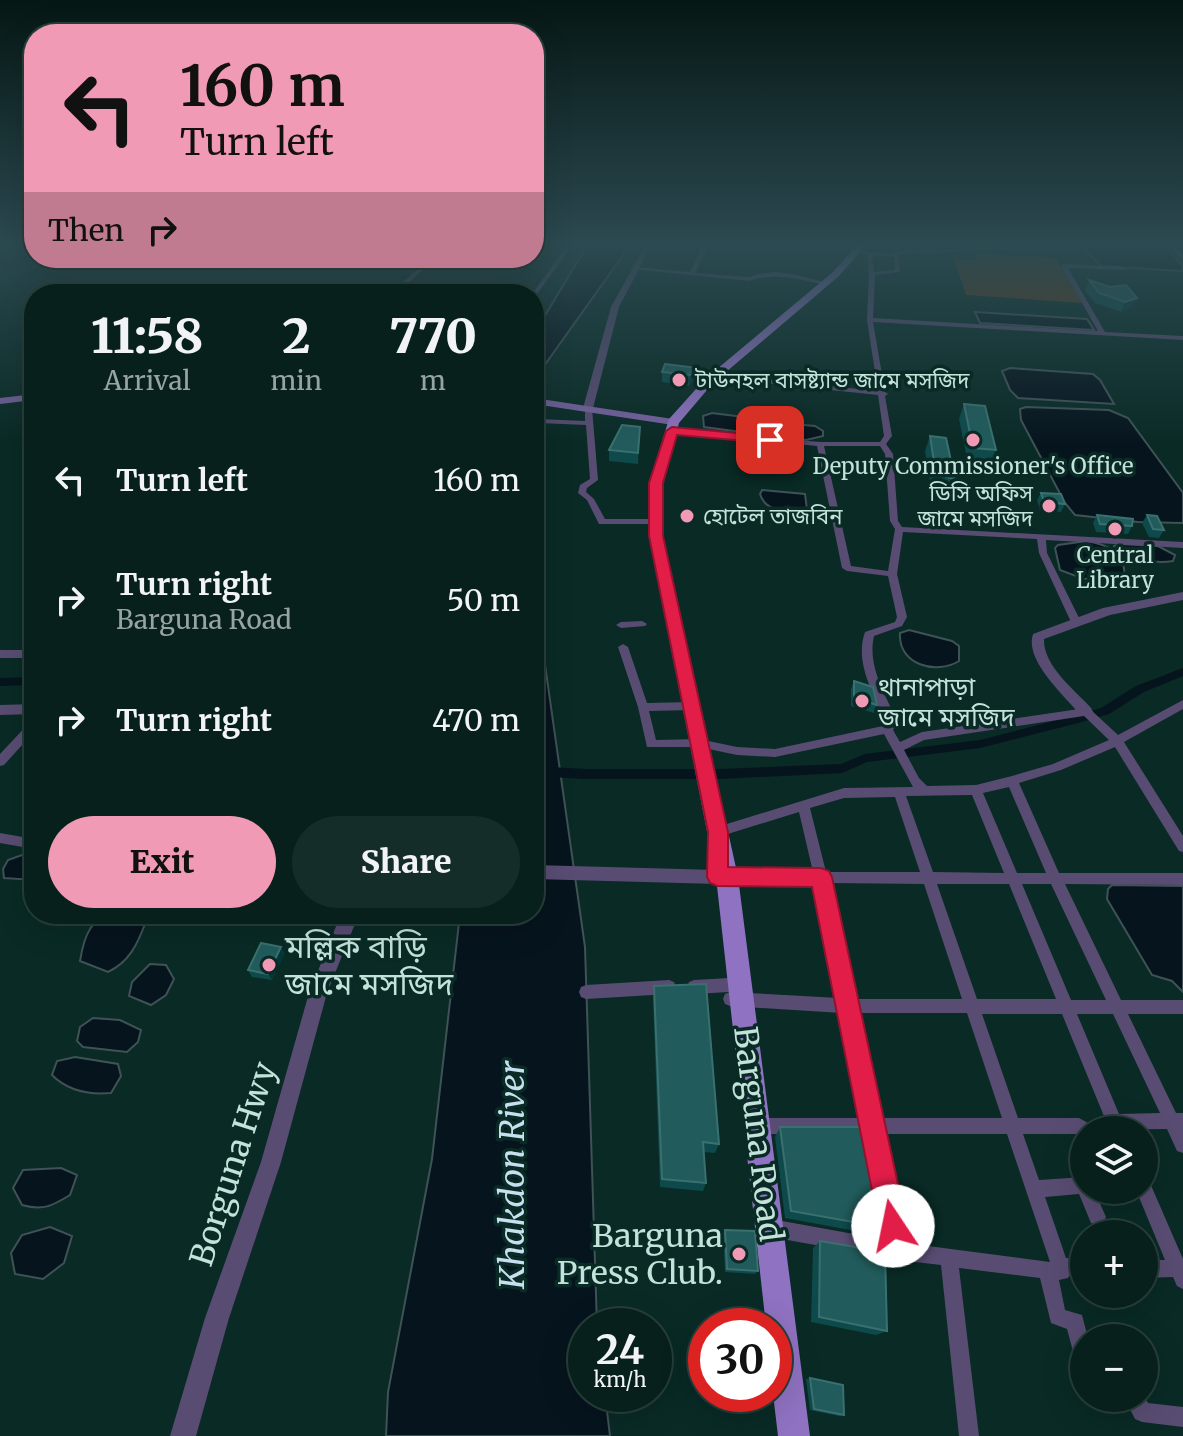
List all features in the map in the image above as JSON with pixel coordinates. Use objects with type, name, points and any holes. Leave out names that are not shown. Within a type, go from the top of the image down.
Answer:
[{"type":"main road","name":"Barguna Road","points":[[769,1308],[715,820],[655,522],[656,483],[673,426],[716,376],[792,311]]},
{"type":"main road","points":[[0,401],[24,398]]},
{"type":"main road","points":[[544,402],[673,426]]},
{"type":"main road","name":"Barguna Road","points":[[733,994],[757,1126],[794,1436]]},
{"type":"main road","points":[[780,1412],[782,1436]]},
{"type":"street","points":[[614,311],[588,408],[595,459],[594,481],[583,487],[582,493],[590,499],[602,522],[655,522]]},
{"type":"street","points":[[870,311],[888,436],[882,444]]},
{"type":"street","points":[[1090,311],[1103,334]]},
{"type":"street","points":[[870,320],[1183,338]]},
{"type":"street","points":[[716,376],[884,394]]},
{"type":"street","points":[[544,421],[588,423]]},
{"type":"street","points":[[770,440],[771,421]]},
{"type":"street","points":[[673,426],[770,440],[882,444]]},
{"type":"street","points":[[820,444],[847,568],[892,574]]},
{"type":"street","points":[[623,647],[643,707],[651,744],[701,751],[775,753],[887,729],[892,723],[870,669],[866,643],[869,634],[899,624],[902,617],[892,574],[899,529],[894,521],[889,454],[882,444]]},
{"type":"street","points":[[899,529],[1183,545]]},
{"type":"street","points":[[1041,536],[1043,553],[1076,622]]},
{"type":"street","points":[[1183,596],[1107,611],[1038,637],[1036,642],[1052,673],[1086,712],[1114,737],[1183,847]]},
{"type":"street","points":[[621,625],[642,624]]},
{"type":"street","points":[[0,654],[24,654]]},
{"type":"street","points":[[715,820],[803,805],[844,793],[899,792],[920,786],[976,790],[1057,767],[1183,704]]},
{"type":"street","points":[[643,707],[692,706]]},
{"type":"street","points":[[0,710],[24,709]]},
{"type":"street","points":[[899,748],[922,736],[1086,712]]},
{"type":"street","points":[[887,729],[920,786]]},
{"type":"street","points":[[0,762],[24,736]]},
{"type":"street","points":[[1012,781],[1055,878],[1178,1121],[1183,1145]]},
{"type":"street","points":[[976,790],[1112,1116]]},
{"type":"street","points":[[899,792],[1034,1189],[1054,1268],[1057,1317],[1075,1324]]},
{"type":"street","points":[[803,805],[821,877],[898,1251]]},
{"type":"street","points":[[0,838],[24,842]]},
{"type":"street","points":[[544,872],[722,877],[1183,879]]},
{"type":"street","name":"Borguna Hwy","points":[[183,1436],[217,1318],[275,1150],[318,993],[346,924]]},
{"type":"street","points":[[586,992],[733,994],[847,1006],[1183,1007]]},
{"type":"street","points":[[1158,1123],[1178,1121]]},
{"type":"street","points":[[757,1126],[1070,1126]]},
{"type":"street","points":[[1034,1189],[1070,1188]]},
{"type":"street","points":[[1092,1204],[1097,1217]]},
{"type":"street","points":[[1151,1204],[1181,1272],[1158,1270]]},
{"type":"street","points":[[770,1227],[949,1258],[1070,1268]]},
{"type":"street","points":[[949,1258],[969,1436]]},
{"type":"street","points":[[1142,1412],[1183,1417]]},
{"type":"water","points":[[548,311],[583,311],[544,366],[544,317]]},
{"type":"water","points":[[975,312],[1087,319],[1094,330],[980,323]]},
{"type":"water","points":[[1010,368],[1093,374],[1114,404],[1018,398],[1010,390],[1002,371]]},
{"type":"water","points":[[1020,409],[1109,410],[1128,418],[1183,493],[1183,523],[1075,515],[1065,503],[1021,420]]},
{"type":"water","points":[[712,413],[768,420],[764,435],[704,427],[703,416]]},
{"type":"water","points":[[775,424],[815,426],[823,431],[823,436],[806,440],[774,436]]},
{"type":"water","points":[[762,490],[805,494],[807,510],[773,508],[763,500]]},
{"type":"water","points":[[1087,541],[1101,544],[1118,555],[1124,575],[1084,579],[1060,570],[1055,548]]},
{"type":"water","points":[[1114,546],[1158,546],[1175,555],[1173,561],[1143,560],[1115,550]]},
{"type":"water","points":[[909,630],[952,641],[959,646],[959,661],[930,667],[912,660],[901,644],[900,633]]},
{"type":"water","name":"Khakdon River","points":[[544,658],[585,947],[596,1308],[568,1308],[568,1412],[607,1412],[610,1436],[386,1436],[388,1392],[432,1159],[459,924],[544,924]]},
{"type":"water","points":[[24,855],[24,879],[4,878],[3,869],[8,860]]},
{"type":"water","points":[[1112,885],[1183,886],[1183,992],[1172,981],[1152,975],[1107,899],[1108,889]]},
{"type":"water","points":[[94,924],[145,924],[127,958],[108,972],[80,961]]},
{"type":"water","points":[[150,964],[166,965],[174,979],[166,995],[151,1005],[129,996],[132,982]]},
{"type":"water","points":[[93,1018],[120,1020],[141,1030],[138,1042],[127,1052],[83,1047],[77,1041],[80,1027]]},
{"type":"water","points":[[75,1057],[118,1064],[121,1076],[111,1093],[79,1091],[52,1075],[57,1061]]},
{"type":"water","points":[[61,1168],[77,1175],[70,1195],[47,1206],[36,1208],[22,1205],[13,1188],[23,1170]]},
{"type":"water","points":[[50,1227],[72,1236],[64,1263],[43,1279],[15,1274],[11,1253],[22,1235]]},
{"type":"building","points":[[665,364],[697,368],[690,375],[662,372]]},
{"type":"building","points":[[964,404],[985,406],[996,450],[973,448]]},
{"type":"building","points":[[622,425],[640,427],[638,453],[609,450]]},
{"type":"building","points":[[930,436],[946,438],[955,479],[936,475]]},
{"type":"building","points":[[1041,493],[1061,494],[1065,504],[1044,502]]},
{"type":"building","points":[[1097,515],[1133,519],[1132,526],[1100,524]]},
{"type":"building","points":[[1147,515],[1157,516],[1164,530],[1153,529]]},
{"type":"building","points":[[854,681],[873,687],[877,705],[854,698]]},
{"type":"building","points":[[261,943],[281,947],[268,974],[248,970]]},
{"type":"building","points":[[706,984],[719,1144],[703,1142],[706,1183],[662,1179],[654,986]]},
{"type":"building","points":[[780,1127],[872,1127],[893,1229],[791,1211]]},
{"type":"building","name":"Barguna Press Club.","points":[[725,1230],[755,1231],[758,1271],[727,1269]]},
{"type":"building","points":[[820,1241],[885,1252],[887,1331],[819,1317]]},
{"type":"building","points":[[810,1378],[843,1385],[844,1415],[814,1409]]},
{"type":"waterway","points":[[544,772],[720,774],[842,768],[865,758],[980,744],[1078,719],[1105,711],[1140,689],[1183,672]]},
{"type":"waterway","points":[[0,682],[24,681]]},
{"type":"place","name":"টাউনহল বাসষ্ট্যান্ড জামে মসজিদ","points":[[679,380]]},
{"type":"place","name":"Deputy Commissioner's Office","points":[[973,440]]},
{"type":"place","name":"ডিসি অফিস জামে মসজিদ","points":[[1049,506]]},
{"type":"place","name":"হোটেল তাজবিন","points":[[687,516]]},
{"type":"place","name":"Central Library","points":[[1115,529]]},
{"type":"place","name":"থানাপাড়া জামে মসজিদ","points":[[862,701]]},
{"type":"place","name":"মল্লিক বাড়ি জামে মসজিদ","points":[[269,965]]},
{"type":"place","name":"Barguna Press Club.","points":[[739,1254]]},
{"type":"route","points":[[770,440],[672,431],[656,483],[656,536],[718,832],[717,877],[821,877],[893,1226]]}]
